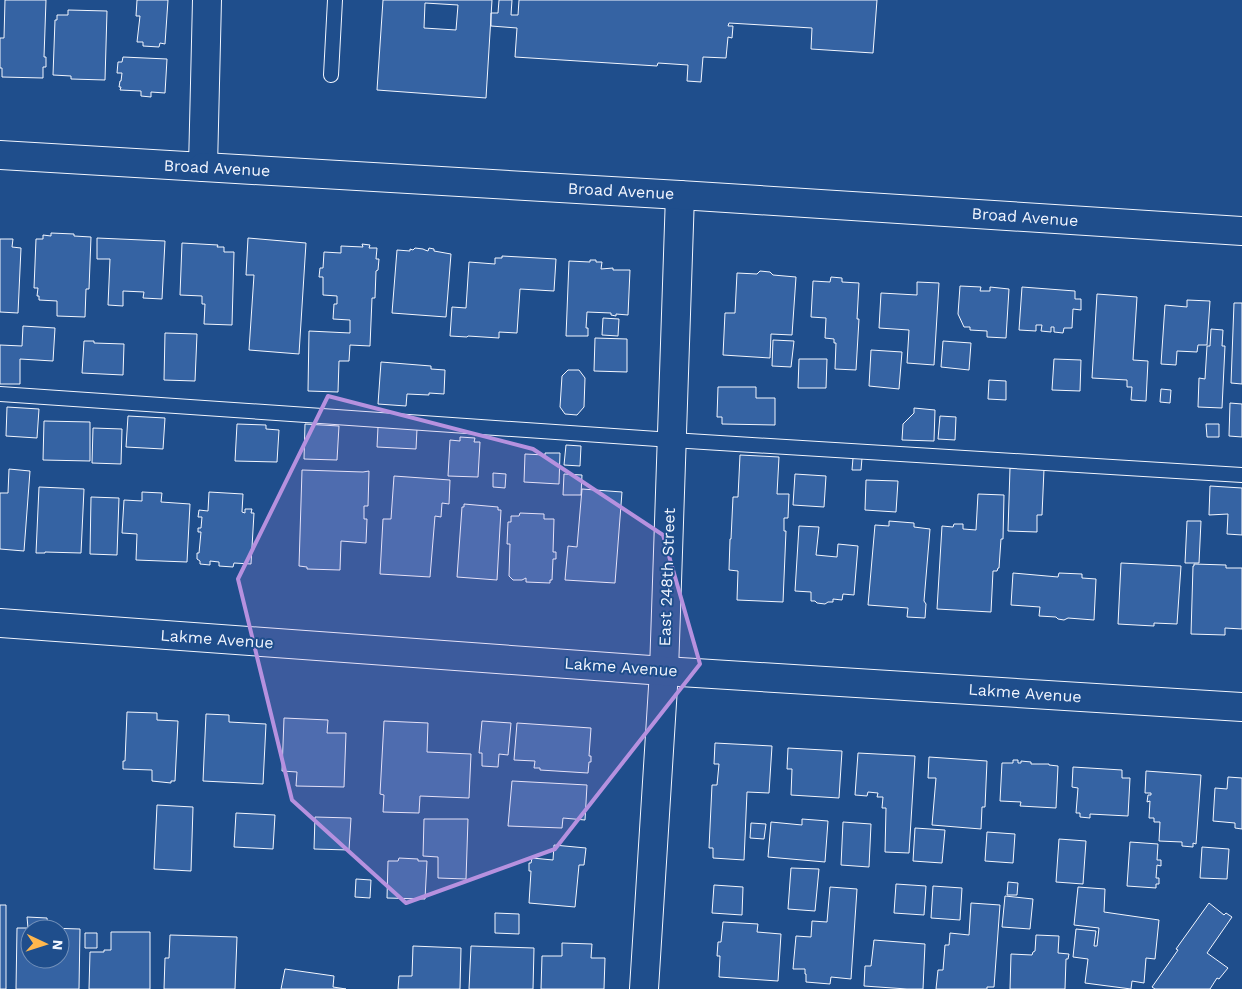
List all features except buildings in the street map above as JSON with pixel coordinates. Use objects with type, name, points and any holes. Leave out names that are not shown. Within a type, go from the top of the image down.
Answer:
[{"type":"street","points":[[203,167],[207,0]]},
{"type":"street","name":"Broad Avenue","points":[[0,155],[680,195],[1242,231]]},
{"type":"street","name":"East 248th Street","points":[[644,989],[664,671],[680,195]]},
{"type":"street","name":"Lakme Avenue","points":[[0,623],[664,671],[1242,707]]},
{"type":"lane","points":[[331,75],[335,0]]},
{"type":"lane","points":[[0,394],[672,440],[1242,474]]},
{"type":"highlighted area","points":[[328,396],[533,449],[663,535],[700,664],[555,849],[406,903],[292,800],[238,579]]}]
